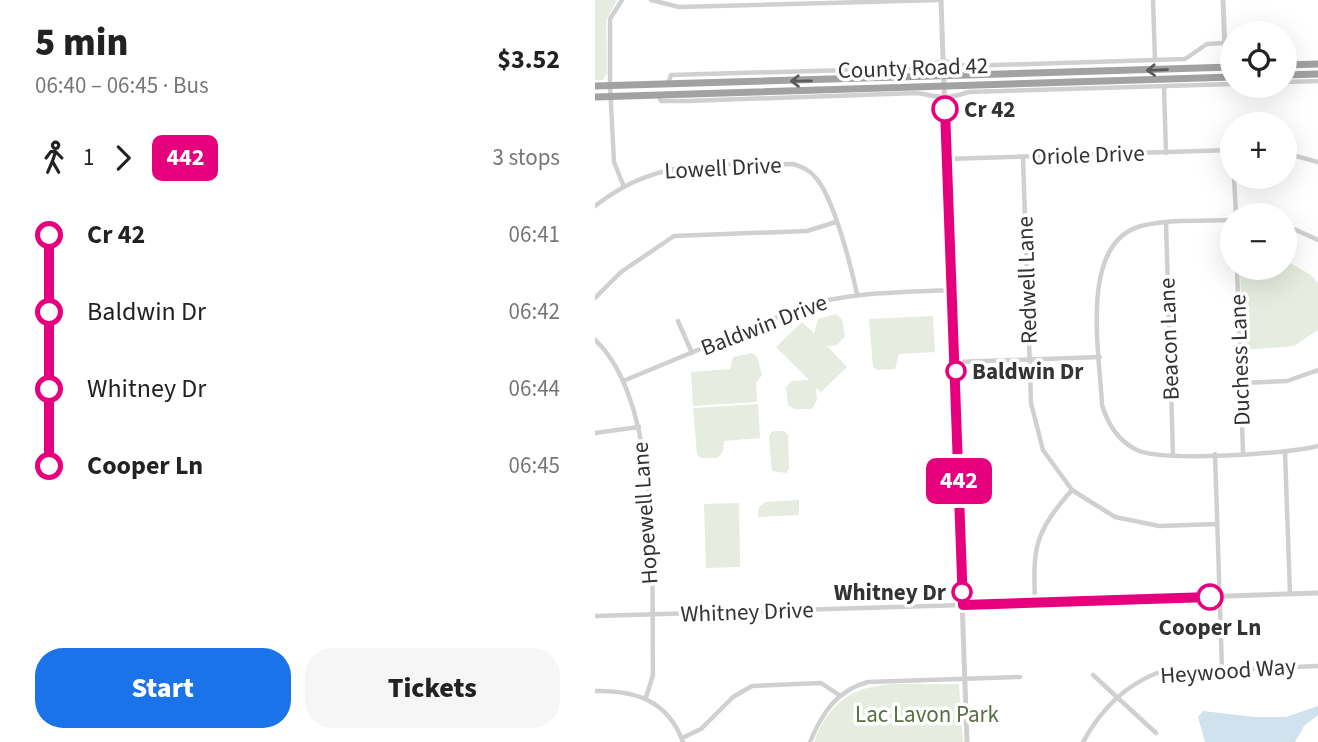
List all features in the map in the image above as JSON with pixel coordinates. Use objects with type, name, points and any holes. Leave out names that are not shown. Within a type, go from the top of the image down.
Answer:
[{"type":"highway","points":[[1297,65],[1318,64]]},
{"type":"highway","name":"County Road 42","points":[[595,86],[943,78],[1220,67]]},
{"type":"highway","points":[[1297,75],[1318,74]]},
{"type":"highway","name":"County Road 42","points":[[595,97],[1163,83],[1220,78]]},
{"type":"street","points":[[622,0],[610,19],[610,85],[614,162],[624,187]]},
{"type":"street","points":[[651,0],[679,7],[940,0],[945,159],[953,290],[967,742]]},
{"type":"street","points":[[1153,0],[1155,60]]},
{"type":"street","points":[[1223,0],[1223,21]]},
{"type":"street","points":[[668,84],[671,75],[918,68],[943,61],[966,66],[1185,60],[1202,46],[1220,44]]},
{"type":"street","points":[[1297,82],[1318,81]]},
{"type":"street","points":[[1163,83],[1166,153]]},
{"type":"street","points":[[658,95],[661,101],[917,93],[954,99],[968,92],[1163,83],[1220,84]]},
{"type":"street","name":"Oriole Drive","points":[[945,159],[1220,151]]},
{"type":"street","points":[[1297,156],[1318,162]]},
{"type":"street","name":"Redwell Lane","points":[[1023,157],[1031,403],[1037,435],[1052,466],[1072,490],[1100,510],[1132,522],[1159,526],[1217,524]]},
{"type":"street","name":"Lowell Drive","points":[[595,206],[646,174],[671,167],[793,164],[807,169],[818,179],[850,260],[857,294]]},
{"type":"street","points":[[1220,221],[1166,223],[1129,231],[1115,241],[1104,257],[1098,282],[1102,405],[1113,431],[1139,451],[1173,455],[1285,452],[1318,446]]},
{"type":"street","points":[[595,298],[621,272],[674,236],[807,231],[836,222]]},
{"type":"street","name":"Beacon Lane","points":[[1166,223],[1173,455]]},
{"type":"street","points":[[1297,230],[1318,240]]},
{"type":"street","name":"Duchess Lane","points":[[1237,280],[1243,453]]},
{"type":"street","name":"Baldwin Drive","points":[[623,381],[804,306],[857,294],[953,290]]},
{"type":"street","points":[[678,321],[692,353]]},
{"type":"street","name":"Hopewell Lane","points":[[595,340],[615,364],[623,381],[639,427],[647,476],[653,675],[646,697]]},
{"type":"street","points":[[955,362],[1100,357]]},
{"type":"street","points":[[1241,383],[1287,381],[1318,370]]},
{"type":"street","points":[[595,433],[639,427]]},
{"type":"street","points":[[1285,452],[1290,594]]},
{"type":"street","points":[[1215,454],[1222,669]]},
{"type":"street","points":[[1035,603],[1034,561],[1038,539],[1049,516],[1072,490]]},
{"type":"street","name":"Whitney Drive","points":[[595,616],[1318,593]]},
{"type":"street","name":"Heywood Way","points":[[1083,742],[1116,698],[1137,681],[1157,673],[1318,666]]},
{"type":"street","points":[[1093,675],[1156,733]]},
{"type":"street","points":[[810,742],[828,707],[852,686],[868,682],[1020,677]]},
{"type":"street","points":[[595,691],[619,690],[646,697],[668,714],[683,740],[701,729],[733,697],[752,687],[821,683],[839,695]]},
{"type":"green space","points":[[595,0],[617,0],[606,20],[607,73],[603,80],[595,80]]},
{"type":"green space","points":[[1297,267],[1311,275],[1318,283],[1318,330],[1294,346],[1243,350],[1240,280],[1297,280]]},
{"type":"green space","points":[[836,314],[842,319],[845,336],[837,345],[827,346],[847,367],[821,392],[816,388],[817,400],[812,409],[795,409],[788,405],[786,387],[792,381],[809,380],[776,347],[802,322],[814,333],[818,319]]},
{"type":"green space","points":[[933,316],[935,352],[899,354],[895,369],[877,370],[873,367],[869,319]]},
{"type":"green space","points":[[752,353],[757,357],[762,375],[756,383],[757,402],[693,406],[691,372],[730,369],[733,357]]},
{"type":"green space","points":[[758,404],[760,438],[724,441],[723,452],[717,458],[701,458],[697,454],[693,408]]},
{"type":"green space","points":[[773,431],[784,431],[788,435],[789,469],[786,473],[772,471],[769,436]]},
{"type":"green space","points":[[799,500],[799,515],[758,517],[759,507],[766,502]]},
{"type":"green space","points":[[739,503],[740,567],[706,568],[704,504]]},
{"type":"green space","name":"Lac Lavon Park","points":[[892,684],[959,684],[963,742],[814,742],[825,719],[839,703],[855,693]]},
{"type":"water","points":[[1318,706],[1318,715],[1304,726],[1295,742],[1205,742],[1198,717],[1203,711],[1255,717],[1286,717]]},
{"type":"bus line","name":"442","points":[[945,109],[963,605],[1210,597]]},
{"type":"place","name":"Cr 42","points":[[945,109]]},
{"type":"place","name":"Baldwin Dr","points":[[956,371]]},
{"type":"place","name":"Whitney Dr","points":[[962,592]]},
{"type":"place","name":"Cooper Ln","points":[[1210,597]]}]
